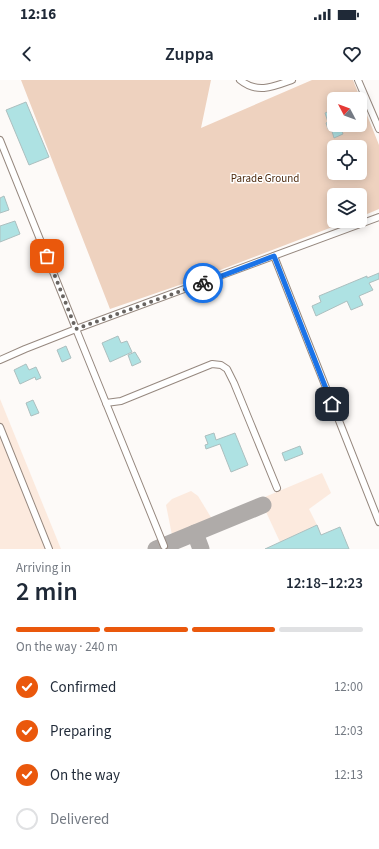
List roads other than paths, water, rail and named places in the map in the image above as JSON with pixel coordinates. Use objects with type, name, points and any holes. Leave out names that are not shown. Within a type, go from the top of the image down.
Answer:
[{"type":"lane","points":[[240,80],[245,84],[265,89],[292,80]]},
{"type":"lane","points":[[358,80],[379,129]]},
{"type":"lane","points":[[0,140],[164,546]]},
{"type":"lane","points":[[0,360],[76,329],[379,217]]},
{"type":"lane","points":[[274,256],[379,522]]},
{"type":"lane","points":[[106,403],[121,401],[212,364],[221,364],[227,370],[234,383],[277,488]]},
{"type":"lane","points":[[0,427],[49,549]]},
{"type":"park label","name":"Parade Ground","points":[[265,178]]}]
